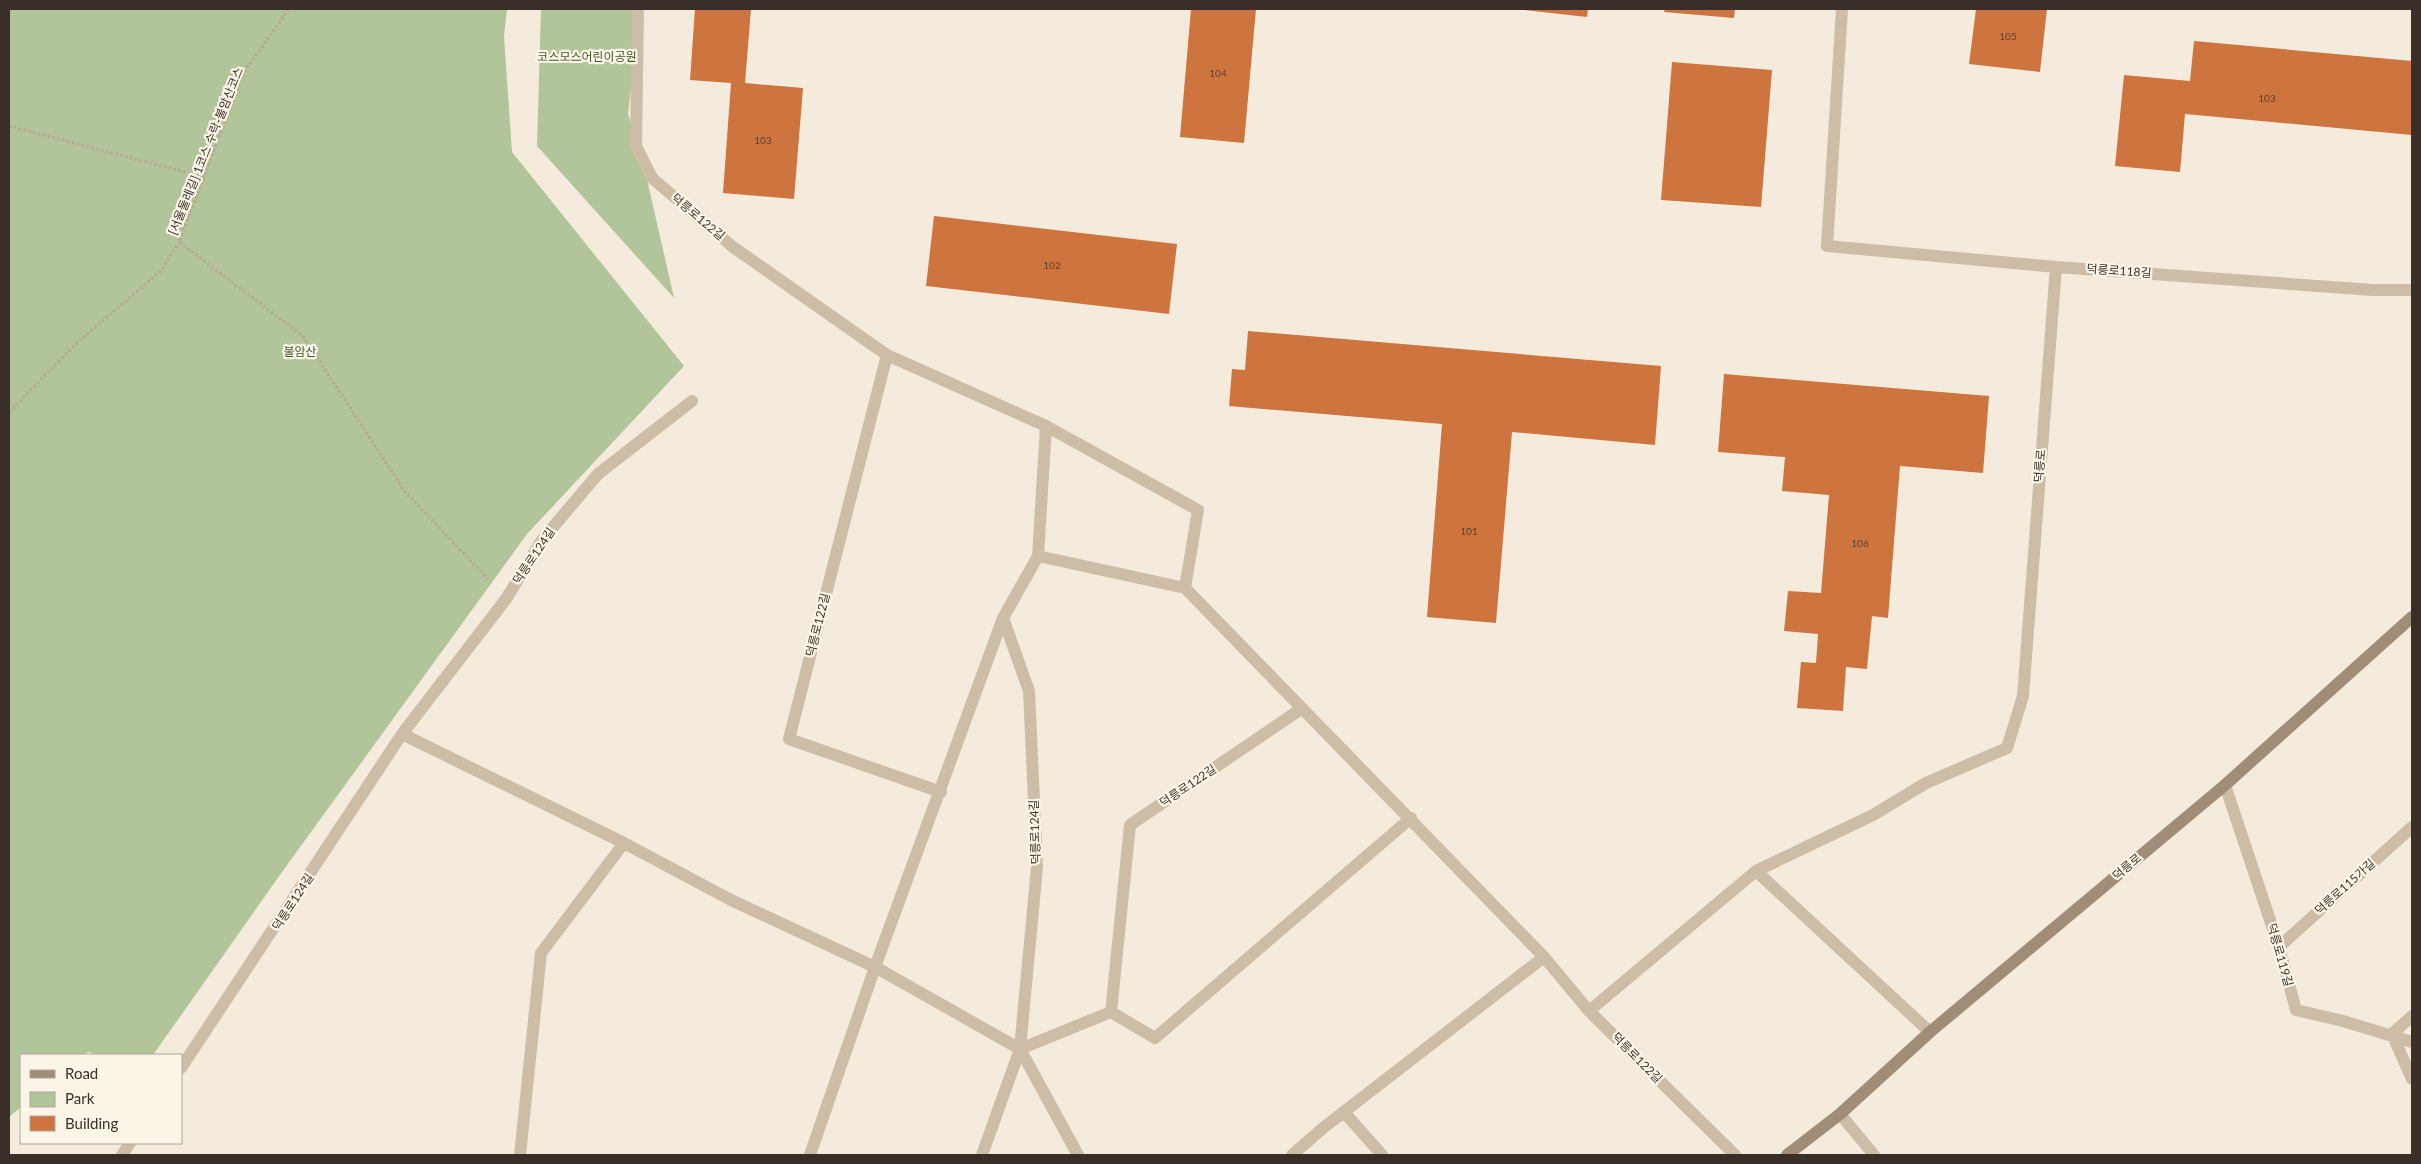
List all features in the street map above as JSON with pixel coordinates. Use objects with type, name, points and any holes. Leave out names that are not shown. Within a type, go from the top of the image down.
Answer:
[{"type":"main road","name":"덕릉로","points":[[1787,1155],[1840,1114],[1930,1032],[2225,785],[2412,617]]},
{"type":"street","name":"덕릉로122길","points":[[638,9],[636,146],[652,178],[733,247],[887,355],[1046,426],[1198,510],[1185,588],[1301,709],[1411,818],[1544,957],[1589,1011],[1735,1155]]},
{"type":"street","name":"덕릉로118길","points":[[1842,9],[1827,246],[2056,267],[2373,290],[2412,290]]},
{"type":"street","name":"덕릉로","points":[[1589,1011],[1756,871],[1873,815],[1926,783],[2007,748],[2023,696],[2056,267]]},
{"type":"street","name":"덕릉로122길","points":[[887,355],[789,740],[941,792]]},
{"type":"street","name":"덕릉로124길","points":[[182,1066],[402,734],[506,598],[542,540],[598,474],[692,401]]},
{"type":"street","points":[[810,1155],[875,967],[941,792],[1003,618],[1038,556],[1046,426]]},
{"type":"street","points":[[1038,556],[1185,588]]},
{"type":"street","name":"덕릉로124길","points":[[982,1155],[1020,1049],[1037,867],[1029,691],[1003,618]]},
{"type":"street","name":"덕릉로122길","points":[[1111,1012],[1130,826],[1301,709]]},
{"type":"street","points":[[402,734],[624,843],[731,900],[875,967],[1020,1049],[1078,1155]]},
{"type":"street","name":"덕릉로119길","points":[[2225,785],[2279,947],[2296,1010],[2392,1034],[2412,1042]]},
{"type":"street","points":[[1020,1049],[1111,1012],[1155,1038],[1411,818]]},
{"type":"street","name":"덕릉로115가길","points":[[2279,947],[2412,827]]},
{"type":"street","points":[[520,1155],[541,953],[624,843]]},
{"type":"street","points":[[1756,871],[1930,1032]]},
{"type":"street","points":[[1292,1155],[1344,1112],[1544,957]]},
{"type":"street","points":[[2412,1016],[2392,1034],[2412,1079]]},
{"type":"street","points":[[1344,1112],[1382,1155]]},
{"type":"street","points":[[1840,1114],[1874,1155]]},
{"type":"street","points":[[122,1155],[129,1144]]},
{"type":"path","name":"[서울둘레길] 1코스 수락-불암산코스","points":[[288,9],[244,72],[179,242],[303,336],[406,494],[506,598]]},
{"type":"path","points":[[9,126],[204,178]]},
{"type":"path","points":[[9,412],[80,340],[161,271],[179,242]]},
{"type":"green space","name":"불암산","points":[[9,9],[507,9],[504,36],[512,152],[684,366],[527,534],[282,872],[154,1054],[96,1054],[88,1052],[85,1054],[20,1054],[20,1108],[9,1117]]},
{"type":"green space","name":"코스모스어린이공원","points":[[541,9],[640,9],[628,114],[641,153],[674,298],[537,146]]},
{"type":"building","points":[[695,9],[751,9],[745,83],[803,88],[794,199],[723,193],[731,83],[690,80]]},
{"type":"building","points":[[1191,9],[1256,9],[1244,143],[1180,137]]},
{"type":"building","points":[[1515,9],[1588,9],[1587,17]]},
{"type":"building","points":[[1665,9],[1735,9],[1734,18],[1664,12]]},
{"type":"building","points":[[1976,9],[2047,9],[2040,72],[1969,64]]},
{"type":"building","points":[[2194,41],[2412,61],[2412,135],[2185,114],[2180,172],[2115,166],[2124,75],[2190,81]]},
{"type":"building","points":[[1672,62],[1772,70],[1761,207],[1661,200]]},
{"type":"building","points":[[934,216],[1177,244],[1169,314],[926,286]]},
{"type":"building","points":[[1248,331],[1661,366],[1655,445],[1512,432],[1496,623],[1427,617],[1442,424],[1229,406],[1232,369],[1245,370]]},
{"type":"building","points":[[1724,374],[1989,396],[1983,473],[1900,466],[1888,618],[1872,616],[1867,669],[1846,667],[1843,711],[1797,708],[1801,662],[1816,663],[1818,634],[1784,631],[1788,591],[1821,593],[1829,495],[1782,491],[1785,457],[1718,452]]}]
